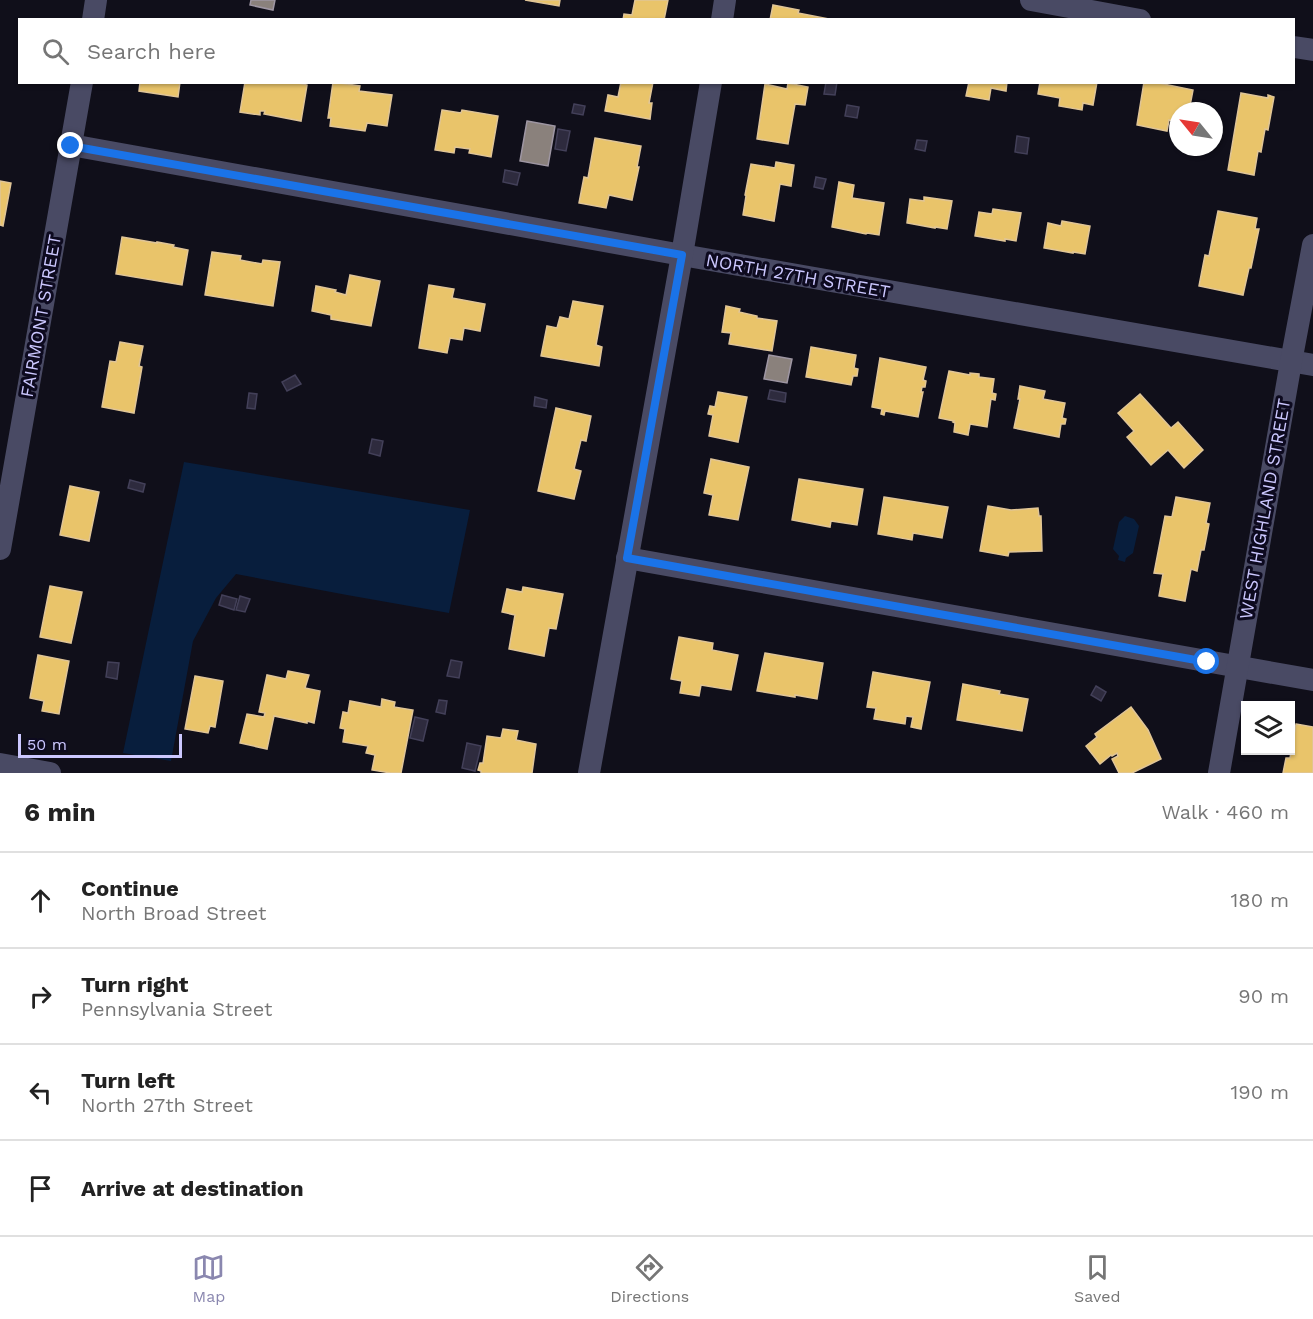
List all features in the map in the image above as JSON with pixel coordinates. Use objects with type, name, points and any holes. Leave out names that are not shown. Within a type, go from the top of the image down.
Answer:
[{"type":"street","points":[[93,18],[96,0]]},
{"type":"street","points":[[722,18],[725,0]]},
{"type":"street","points":[[1031,0],[1129,18]]},
{"type":"street","points":[[1295,47],[1313,50]]},
{"type":"street","name":"FAIRMONT STREET","points":[[0,549],[82,84]]},
{"type":"street","points":[[589,773],[711,84]]},
{"type":"street","name":"NORTH 27TH STREET","points":[[71,146],[1302,363]]},
{"type":"street","name":"WEST HIGHLAND STREET","points":[[1219,773],[1237,667],[1302,363],[1313,245]]},
{"type":"street","points":[[627,558],[1313,680]]},
{"type":"street","points":[[0,764],[50,773]]},
{"type":"water","points":[[184,462],[470,510],[449,613],[236,574],[216,598],[193,641],[171,761],[123,753]]},
{"type":"water","points":[[1125,516],[1134,519],[1139,526],[1133,553],[1126,558],[1125,562],[1118,560],[1119,556],[1113,549],[1119,522]]},
{"type":"building: Homes","points":[[525,0],[560,0],[559,6]]},
{"type":"building: Homes","points":[[635,0],[668,0],[664,18],[623,18],[624,14],[632,15]]},
{"type":"building: Homes","points":[[773,5],[824,18],[770,18]]},
{"type":"building: Homes","points":[[140,84],[180,84],[178,97],[139,91]]},
{"type":"building: Homes","points":[[245,84],[307,85],[301,121],[264,114],[265,111],[260,111],[260,115],[240,112]]},
{"type":"building: Homes","points":[[333,84],[360,86],[359,91],[392,95],[387,126],[367,123],[365,131],[330,126],[331,118],[328,118]]},
{"type":"building: Homes","points":[[621,84],[653,84],[649,103],[652,103],[650,119],[605,111],[608,95],[618,97]]},
{"type":"building: Homes","points":[[765,84],[787,89],[788,84],[808,87],[805,105],[795,104],[788,144],[757,139]]},
{"type":"building: Homes","points":[[969,84],[1007,84],[1006,91],[991,88],[989,100],[966,96]]},
{"type":"building: Homes","points":[[1040,84],[1097,84],[1093,105],[1083,103],[1082,110],[1059,106],[1060,98],[1038,94]]},
{"type":"building: Homes","points":[[1144,84],[1164,84],[1193,90],[1191,102],[1169,102],[1167,131],[1137,125]]},
{"type":"building: Homes","points":[[1241,93],[1274,97],[1268,130],[1265,129],[1261,152],[1258,151],[1254,175],[1228,170]]},
{"type":"building: Homes","points":[[442,110],[461,113],[462,110],[498,116],[491,157],[469,153],[470,149],[455,147],[454,153],[435,150]]},
{"type":"building: Homes","points":[[595,138],[641,146],[632,200],[609,195],[606,208],[579,203],[584,177],[588,178]]},
{"type":"building: Homes","points":[[776,162],[794,165],[791,186],[780,184],[774,221],[743,215],[751,164],[775,168]]},
{"type":"building: Homes","points":[[0,181],[11,183],[3,226],[0,225]]},
{"type":"building: Homes","points":[[839,182],[854,185],[852,198],[884,203],[879,235],[832,227]]},
{"type":"building: Homes","points":[[924,197],[952,201],[947,229],[907,223],[910,199],[924,201]]},
{"type":"building: Homes","points":[[993,209],[1021,213],[1016,241],[975,236],[979,212],[992,214]]},
{"type":"building: Homes","points":[[1218,211],[1257,218],[1255,229],[1259,229],[1243,295],[1199,286],[1205,255],[1209,256]]},
{"type":"building: Homes","points":[[1062,221],[1090,226],[1085,254],[1044,248],[1048,223],[1061,226]]},
{"type":"building: Homes","points":[[122,237],[174,245],[173,247],[188,250],[182,285],[116,274]]},
{"type":"building: Homes","points":[[212,252],[241,256],[240,260],[262,264],[263,260],[280,262],[273,306],[205,295]]},
{"type":"building: Homes","points":[[350,275],[380,281],[371,326],[331,319],[331,315],[312,311],[316,286],[336,290],[335,292],[346,295]]},
{"type":"building: Homes","points":[[429,285],[454,289],[452,298],[485,304],[480,331],[464,328],[462,340],[450,338],[447,353],[419,348]]},
{"type":"building: Homes","points":[[573,301],[603,306],[596,345],[602,347],[599,366],[541,356],[547,326],[557,328],[560,317],[569,319]]},
{"type":"building: Homes","points":[[726,306],[740,309],[739,312],[757,316],[757,318],[777,321],[772,351],[729,344],[731,333],[722,332]]},
{"type":"building: Homes","points":[[120,342],[143,346],[139,366],[142,367],[134,413],[102,407],[110,361],[116,362]]},
{"type":"building: Homes","points":[[811,347],[856,355],[854,368],[858,369],[857,376],[853,376],[851,385],[806,377]]},
{"type":"building: Homes","points":[[880,358],[926,367],[923,380],[926,381],[925,387],[922,387],[918,417],[885,411],[884,415],[881,414],[882,409],[872,407]]},
{"type":"building: Homes","points":[[949,371],[970,375],[970,373],[979,374],[979,377],[994,379],[992,393],[996,394],[995,400],[991,399],[987,427],[970,424],[968,435],[954,432],[954,421],[939,418]]},
{"type":"building: Homes","points":[[1020,386],[1045,391],[1043,399],[1065,403],[1062,418],[1066,419],[1065,424],[1061,424],[1059,437],[1014,428],[1020,399],[1018,399]]},
{"type":"building: Homes","points":[[718,392],[747,397],[738,442],[709,436],[713,415],[708,414],[710,406],[715,407]]},
{"type":"building: Homes","points":[[1140,394],[1171,428],[1178,422],[1203,450],[1184,468],[1168,450],[1151,465],[1127,437],[1134,431],[1118,413]]},
{"type":"building: Homes","points":[[556,408],[591,416],[586,441],[581,440],[574,469],[581,471],[574,499],[538,491]]},
{"type":"building: Homes","points":[[711,459],[749,467],[738,520],[709,515],[713,495],[704,493]]},
{"type":"building: Homes","points":[[799,479],[863,489],[857,525],[831,521],[830,527],[792,520]]},
{"type":"building: Homes","points":[[70,486],[99,492],[89,541],[60,535]]},
{"type":"building: Homes","points":[[884,497],[948,507],[942,538],[913,533],[912,540],[878,534]]},
{"type":"building: Homes","points":[[1176,497],[1210,503],[1204,550],[1201,550],[1197,571],[1191,569],[1185,601],[1159,596],[1163,574],[1154,573],[1165,516],[1172,517]]},
{"type":"building: Homes","points":[[988,506],[1011,510],[1038,508],[1039,516],[1041,516],[1042,551],[1009,552],[1008,556],[980,551]]},
{"type":"building: Homes","points":[[50,586],[82,592],[71,643],[40,637]]},
{"type":"building: Homes","points":[[523,587],[563,594],[556,629],[549,628],[544,656],[509,649],[515,615],[502,612],[507,589],[522,592]]},
{"type":"building: Homes","points":[[679,637],[713,643],[712,650],[738,655],[731,690],[701,685],[699,696],[680,693],[682,681],[671,679]]},
{"type":"building: Homes","points":[[765,653],[823,663],[817,699],[757,691]]},
{"type":"building: Homes","points":[[38,655],[69,661],[59,714],[42,711],[44,701],[30,698]]},
{"type":"building: Homes","points":[[288,671],[309,675],[305,688],[320,691],[314,723],[274,716],[267,749],[240,743],[247,714],[264,717],[265,713],[259,712],[267,675],[286,679]]},
{"type":"building: Homes","points":[[873,672],[930,682],[921,729],[911,727],[913,717],[906,716],[905,724],[874,719],[876,708],[867,707]]},
{"type":"building: Homes","points":[[195,676],[223,681],[215,727],[210,726],[208,733],[185,729]]},
{"type":"building: Homes","points":[[963,684],[1028,699],[1022,731],[957,720]]},
{"type":"building: Homes","points":[[382,699],[395,702],[394,707],[413,710],[401,773],[372,770],[375,755],[366,753],[368,746],[343,742],[345,729],[340,728],[343,712],[348,713],[350,701],[381,707]]},
{"type":"building: Homes","points":[[1131,707],[1148,730],[1161,759],[1132,773],[1119,773],[1112,759],[1118,756],[1117,753],[1100,764],[1086,746],[1097,737],[1095,734]]},
{"type":"building: Homes","points":[[1296,724],[1313,727],[1313,773],[1283,773],[1286,758],[1295,755]]},
{"type":"building: Homes","points":[[503,729],[518,731],[516,740],[536,744],[532,773],[481,773],[478,770],[480,763],[483,763],[487,736],[501,738]]},
{"type":"building: Industry","points":[[251,0],[275,0],[273,10],[250,5]]},
{"type":"building: Industry","points":[[527,121],[555,126],[548,166],[520,161]]},
{"type":"building: Industry","points":[[769,355],[792,359],[787,383],[764,379]]},
{"type":"building: Other","points":[[826,84],[837,84],[835,95],[824,94]]},
{"type":"building: Other","points":[[574,104],[585,106],[583,115],[572,113]]},
{"type":"building: Other","points":[[847,105],[859,107],[857,118],[845,116]]},
{"type":"building: Other","points":[[558,129],[570,131],[566,151],[555,149]]},
{"type":"building: Other","points":[[1017,136],[1029,138],[1027,154],[1015,152]]},
{"type":"building: Other","points":[[917,140],[927,141],[925,151],[915,149]]},
{"type":"building: Other","points":[[505,170],[520,173],[517,185],[503,182]]},
{"type":"building: Other","points":[[816,177],[826,179],[823,189],[814,187]]},
{"type":"building: Other","points":[[295,375],[301,384],[287,391],[282,382]]},
{"type":"building: Other","points":[[770,390],[786,393],[785,402],[768,399]]},
{"type":"building: Other","points":[[249,393],[257,394],[255,409],[247,408]]},
{"type":"building: Other","points":[[535,397],[547,400],[546,408],[534,406]]},
{"type":"building: Other","points":[[372,439],[383,441],[380,456],[369,453]]},
{"type":"building: Other","points":[[130,480],[145,484],[143,492],[128,488]]},
{"type":"building: Other","points":[[222,595],[237,599],[234,610],[219,605]]},
{"type":"building: Other","points":[[240,596],[250,599],[245,612],[236,610]]},
{"type":"building: Other","points":[[451,660],[462,662],[459,678],[447,676]]},
{"type":"building: Other","points":[[108,662],[119,663],[117,679],[106,677]]},
{"type":"building: Other","points":[[1096,686],[1106,692],[1101,701],[1091,695]]},
{"type":"building: Other","points":[[439,700],[447,701],[445,714],[436,712]]},
{"type":"building: Other","points":[[415,717],[428,720],[423,741],[410,738]]},
{"type":"building: Other","points":[[467,743],[481,746],[475,771],[462,768]]},
{"type":"route","points":[[71,146],[682,255],[627,558],[1207,662]]}]
